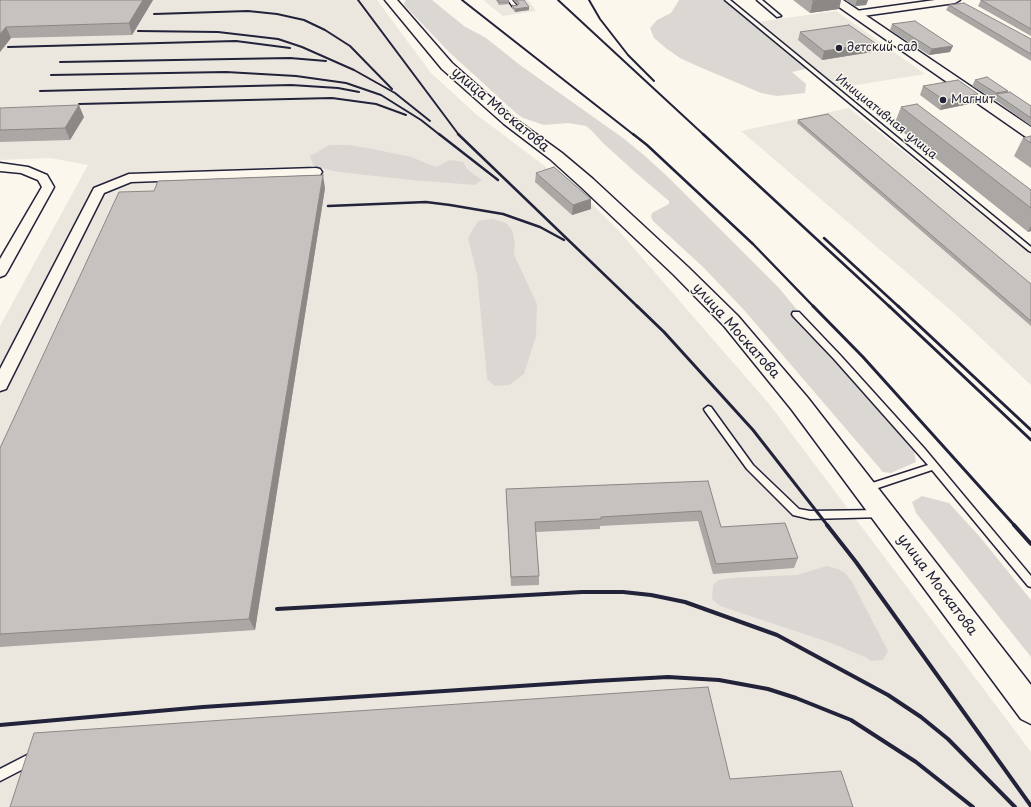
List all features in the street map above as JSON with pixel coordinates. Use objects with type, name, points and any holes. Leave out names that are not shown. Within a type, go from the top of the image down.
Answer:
[{"type":"main road","name":"улица Москатова","points":[[391,0],[447,66],[509,121],[556,156],[587,183],[710,298],[731,321],[795,398],[1031,709]]},
{"type":"main road","points":[[835,0],[1031,134]]},
{"type":"street","points":[[856,14],[955,0]]},
{"type":"street","points":[[0,167],[24,170],[43,178],[48,187],[0,272]]},
{"type":"street","points":[[0,385],[99,191],[129,178],[316,172]]},
{"type":"lane","points":[[510,0],[515,6]]},
{"type":"lane","name":"Инициативная улица","points":[[727,0],[1031,250]]},
{"type":"lane","points":[[759,0],[779,16]]},
{"type":"lane","points":[[796,314],[837,357],[934,466],[1031,583]]},
{"type":"lane","points":[[708,409],[750,467],[796,512],[810,515],[883,514]]},
{"type":"lane","points":[[864,489],[934,466]]},
{"type":"lane","points":[[0,775],[31,759]]},
{"type":"shaded area","points":[[0,0],[377,0],[431,73],[477,115],[583,195],[618,230],[770,405],[1031,752],[1031,807],[0,807],[0,326],[88,165],[50,158],[0,160]]},
{"type":"shaded area","points":[[406,0],[432,0],[464,26],[486,38],[520,65],[623,138],[645,156],[779,288],[914,451],[916,462],[891,473],[883,472],[744,310],[703,267],[653,221],[651,217],[652,213],[669,204],[669,201],[635,172],[586,126],[568,123],[544,125],[523,118],[517,114],[450,53],[405,6],[404,3]]},
{"type":"shaded area","points":[[483,0],[528,0],[536,11],[503,16]]},
{"type":"shaded area","points":[[679,0],[731,0],[809,68],[792,72],[806,84],[805,93],[777,96],[761,93],[680,58],[667,49],[654,38],[650,28],[657,20],[671,13]]},
{"type":"shaded area","name":"детский сад","points":[[836,11],[925,74],[838,88],[757,22]]},
{"type":"shaded area","points":[[849,108],[1031,254],[1031,385],[954,313],[741,131]]},
{"type":"shaded area","points":[[330,145],[349,145],[373,149],[411,157],[436,167],[450,160],[463,162],[468,170],[482,180],[474,185],[412,180],[338,172],[314,166],[310,156]]},
{"type":"shaded area","points":[[493,219],[506,223],[512,230],[515,243],[514,255],[537,304],[536,336],[524,374],[509,385],[495,386],[487,379],[477,274],[468,238],[478,221]]},
{"type":"shaded area","points":[[922,496],[949,503],[980,537],[1031,600],[1031,657],[916,513],[912,502]]},
{"type":"shaded area","points":[[827,566],[845,573],[852,582],[888,651],[883,660],[871,661],[831,643],[720,606],[712,599],[713,585],[719,580],[731,578],[797,575]]},
{"type":"building","points":[[0,0],[143,0],[129,23],[6,27],[0,34]]},
{"type":"building","points":[[498,0],[508,0],[509,2],[499,2]]},
{"type":"building","points":[[516,0],[524,0],[529,7],[515,9],[512,5],[517,6],[519,3]]},
{"type":"building","points":[[981,0],[1031,0],[1031,29]]},
{"type":"building","points":[[964,3],[1031,39],[1031,54],[949,5]]},
{"type":"building","points":[[915,21],[953,46],[932,49],[892,24]]},
{"type":"building","points":[[849,25],[875,43],[824,51],[800,32]]},
{"type":"building","points":[[987,77],[1008,91],[996,93],[975,80]]},
{"type":"building","points":[[958,80],[978,94],[944,100],[923,86]]},
{"type":"building","points":[[1010,92],[1031,106],[1031,118],[996,94]]},
{"type":"building","points":[[917,104],[1031,190],[1031,208],[901,107]]},
{"type":"building","points":[[79,105],[65,128],[0,130],[0,108]]},
{"type":"building","points":[[828,114],[1031,284],[1031,321],[798,120]]},
{"type":"building","points":[[1031,136],[1031,143],[1023,138]]},
{"type":"building","points":[[554,167],[591,199],[573,205],[536,173]]},
{"type":"building","points":[[323,175],[249,619],[0,634],[0,448],[119,192],[154,191],[158,181]]},
{"type":"building","points":[[708,481],[721,527],[785,523],[798,558],[716,564],[701,511],[601,517],[601,519],[535,522],[539,576],[511,577],[506,489]]},
{"type":"building","points":[[708,687],[730,779],[841,771],[853,807],[10,807],[34,733]]},
{"type":"railway","points":[[358,0],[459,135]]},
{"type":"railway","points":[[462,0],[634,135]]},
{"type":"railway","points":[[558,0],[704,135]]},
{"type":"railway","points":[[589,0],[600,19],[628,55],[654,81]]},
{"type":"railway","points":[[154,14],[248,11],[277,14],[304,20],[325,30],[350,46],[392,89]]},
{"type":"railway","points":[[138,31],[218,32],[278,39],[302,47],[354,70],[395,93],[430,121]]},
{"type":"railway","points":[[8,47],[236,41],[290,48]]},
{"type":"railway","points":[[60,62],[290,58],[326,61]]},
{"type":"railway","points":[[51,75],[226,72],[296,76],[346,83],[381,95],[421,120],[440,135]]},
{"type":"railway","points":[[40,91],[291,85],[338,88],[359,92]]},
{"type":"railway","points":[[79,104],[332,98],[376,104],[406,115]]},
{"type":"railway","points":[[439,134],[498,180]]},
{"type":"railway","points":[[633,134],[647,145],[753,244],[814,307]]},
{"type":"railway","points":[[703,134],[890,307]]},
{"type":"railway","points":[[459,135],[638,307]]},
{"type":"railway","points":[[328,206],[426,202],[450,205],[503,214],[540,227],[564,240]]},
{"type":"railway","points":[[824,238],[899,307]]},
{"type":"railway","points":[[637,306],[664,332],[753,430],[828,526]]},
{"type":"railway","points":[[813,306],[863,357],[1015,526]]},
{"type":"railway","points":[[889,306],[1031,440]]},
{"type":"railway","points":[[898,306],[1031,430]]},
{"type":"railway","points":[[827,525],[856,562],[1031,806]]},
{"type":"railway","points":[[1014,525],[1031,544]]},
{"type":"railway","points":[[277,609],[582,592],[623,592],[651,595],[685,602],[777,635],[888,695],[921,717],[948,739],[1015,807]]},
{"type":"railway","points":[[0,725],[203,707],[595,681],[668,677],[719,680],[768,689],[796,698],[851,720],[916,762],[973,807]]},
{"type":"place","name":"детский сад","points":[[839,48]]},
{"type":"place","name":"Магнит","points":[[943,100]]}]
